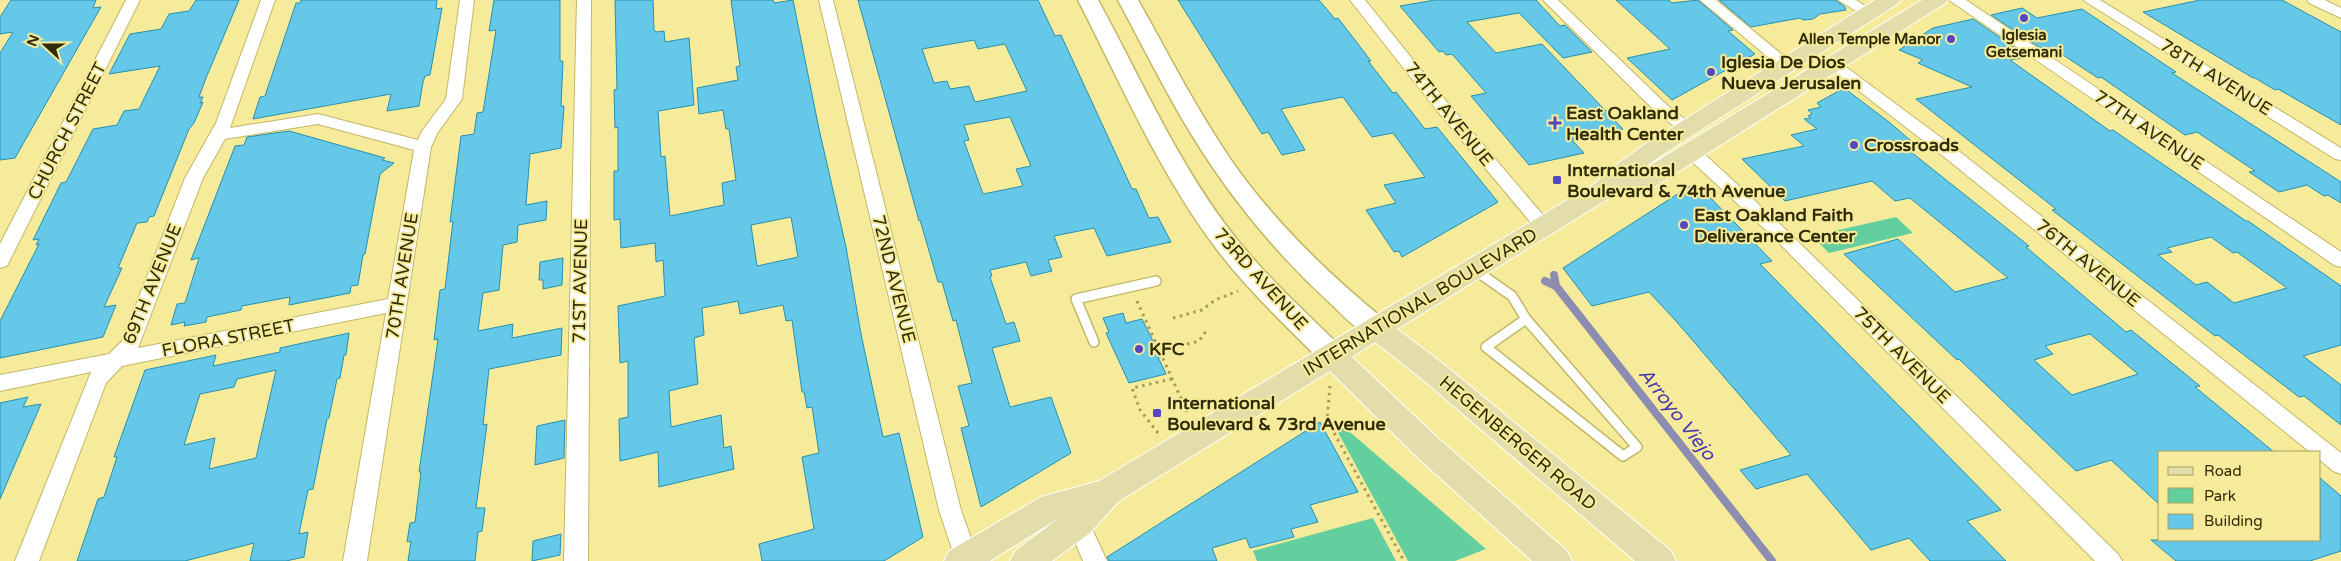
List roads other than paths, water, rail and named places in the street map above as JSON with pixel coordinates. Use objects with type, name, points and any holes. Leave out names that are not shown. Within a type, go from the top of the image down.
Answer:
[{"type":"main road","name":"73RD AVENUE","points":[[1088,0],[1183,180],[1216,231],[1260,282],[1332,355]]},
{"type":"main road","points":[[1128,0],[1201,133],[1249,202],[1306,267],[1340,299],[1376,328]]},
{"type":"main road","name":"INTERNATIONAL BOULEVARD","points":[[1689,141],[1786,65],[1890,0]]},
{"type":"main road","name":"INTERNATIONAL BOULEVARD","points":[[1027,561],[1078,523],[1108,492],[1603,190],[1623,170],[1689,141],[1833,64],[1937,0]]},
{"type":"main road","name":"HEGENBERGER ROAD","points":[[1376,328],[1432,371],[1659,561]]},
{"type":"main road","points":[[1332,355],[1428,448],[1555,561]]},
{"type":"main road","name":"INTERNATIONAL BOULEVARD","points":[[963,560],[1052,506],[1108,492]]},
{"type":"street","name":"CHURCH STREET","points":[[0,262],[133,0]]},
{"type":"street","name":"69TH AVENUE","points":[[27,561],[97,378],[131,344],[194,178],[219,135],[268,0]]},
{"type":"street","name":"70TH AVENUE","points":[[355,561],[423,147],[430,132],[454,99],[467,0]]},
{"type":"street","name":"71ST AVENUE","points":[[576,561],[584,0]]},
{"type":"street","name":"72ND AVENUE","points":[[826,0],[963,560]]},
{"type":"street","name":"74TH AVENUE","points":[[1357,0],[1440,104],[1544,226]]},
{"type":"street","name":"75TH AVENUE","points":[[1550,0],[1661,108],[1689,141],[1800,255],[2110,561]]},
{"type":"street","points":[[1707,0],[1786,65]]},
{"type":"street","points":[[1845,0],[1869,13]]},
{"type":"street","name":"77TH AVENUE","points":[[1956,0],[2341,261]]},
{"type":"street","name":"78TH AVENUE","points":[[2090,0],[2341,155]]},
{"type":"street","points":[[2314,0],[2341,14]]},
{"type":"street","name":"76TH AVENUE","points":[[1833,64],[1956,158],[2341,465]]},
{"type":"street","points":[[219,135],[318,119],[423,147]]},
{"type":"street","name":"FLORA STREET","points":[[0,383],[398,304]]},
{"type":"street","points":[[1078,523],[1095,561]]},
{"type":"lane","points":[[1474,268],[1512,296],[1526,319],[1637,447],[1623,456],[1486,347],[1526,319]]},
{"type":"lane","points":[[1094,342],[1076,299],[1156,281]]},
{"type":"waterway","name":"Arroyo Viejo","points":[[1554,275],[1556,286]]},
{"type":"waterway","name":"Arroyo Viejo","points":[[1545,281],[1556,286]]},
{"type":"waterway","name":"Arroyo Viejo","points":[[1556,286],[1772,561]]},
{"type":"place","name":"Iglesia Getsemani","points":[[2024,18]]},
{"type":"place","name":"Allen Temple Manor","points":[[1951,39]]},
{"type":"place","name":"Iglesia De Dios Nueva Jerusalen","points":[[1711,72]]},
{"type":"place","name":"East Oakland Health Center","points":[[1555,123]]},
{"type":"place","name":"Crossroads","points":[[1854,145]]},
{"type":"place","name":"International Boulevard & 74th Avenue","points":[[1557,180]]},
{"type":"place","name":"East Oakland Faith Deliverance Center","points":[[1684,225]]},
{"type":"place","name":"KFC","points":[[1139,349]]},
{"type":"place","name":"International Boulevard & 73rd Avenue","points":[[1157,413]]}]
